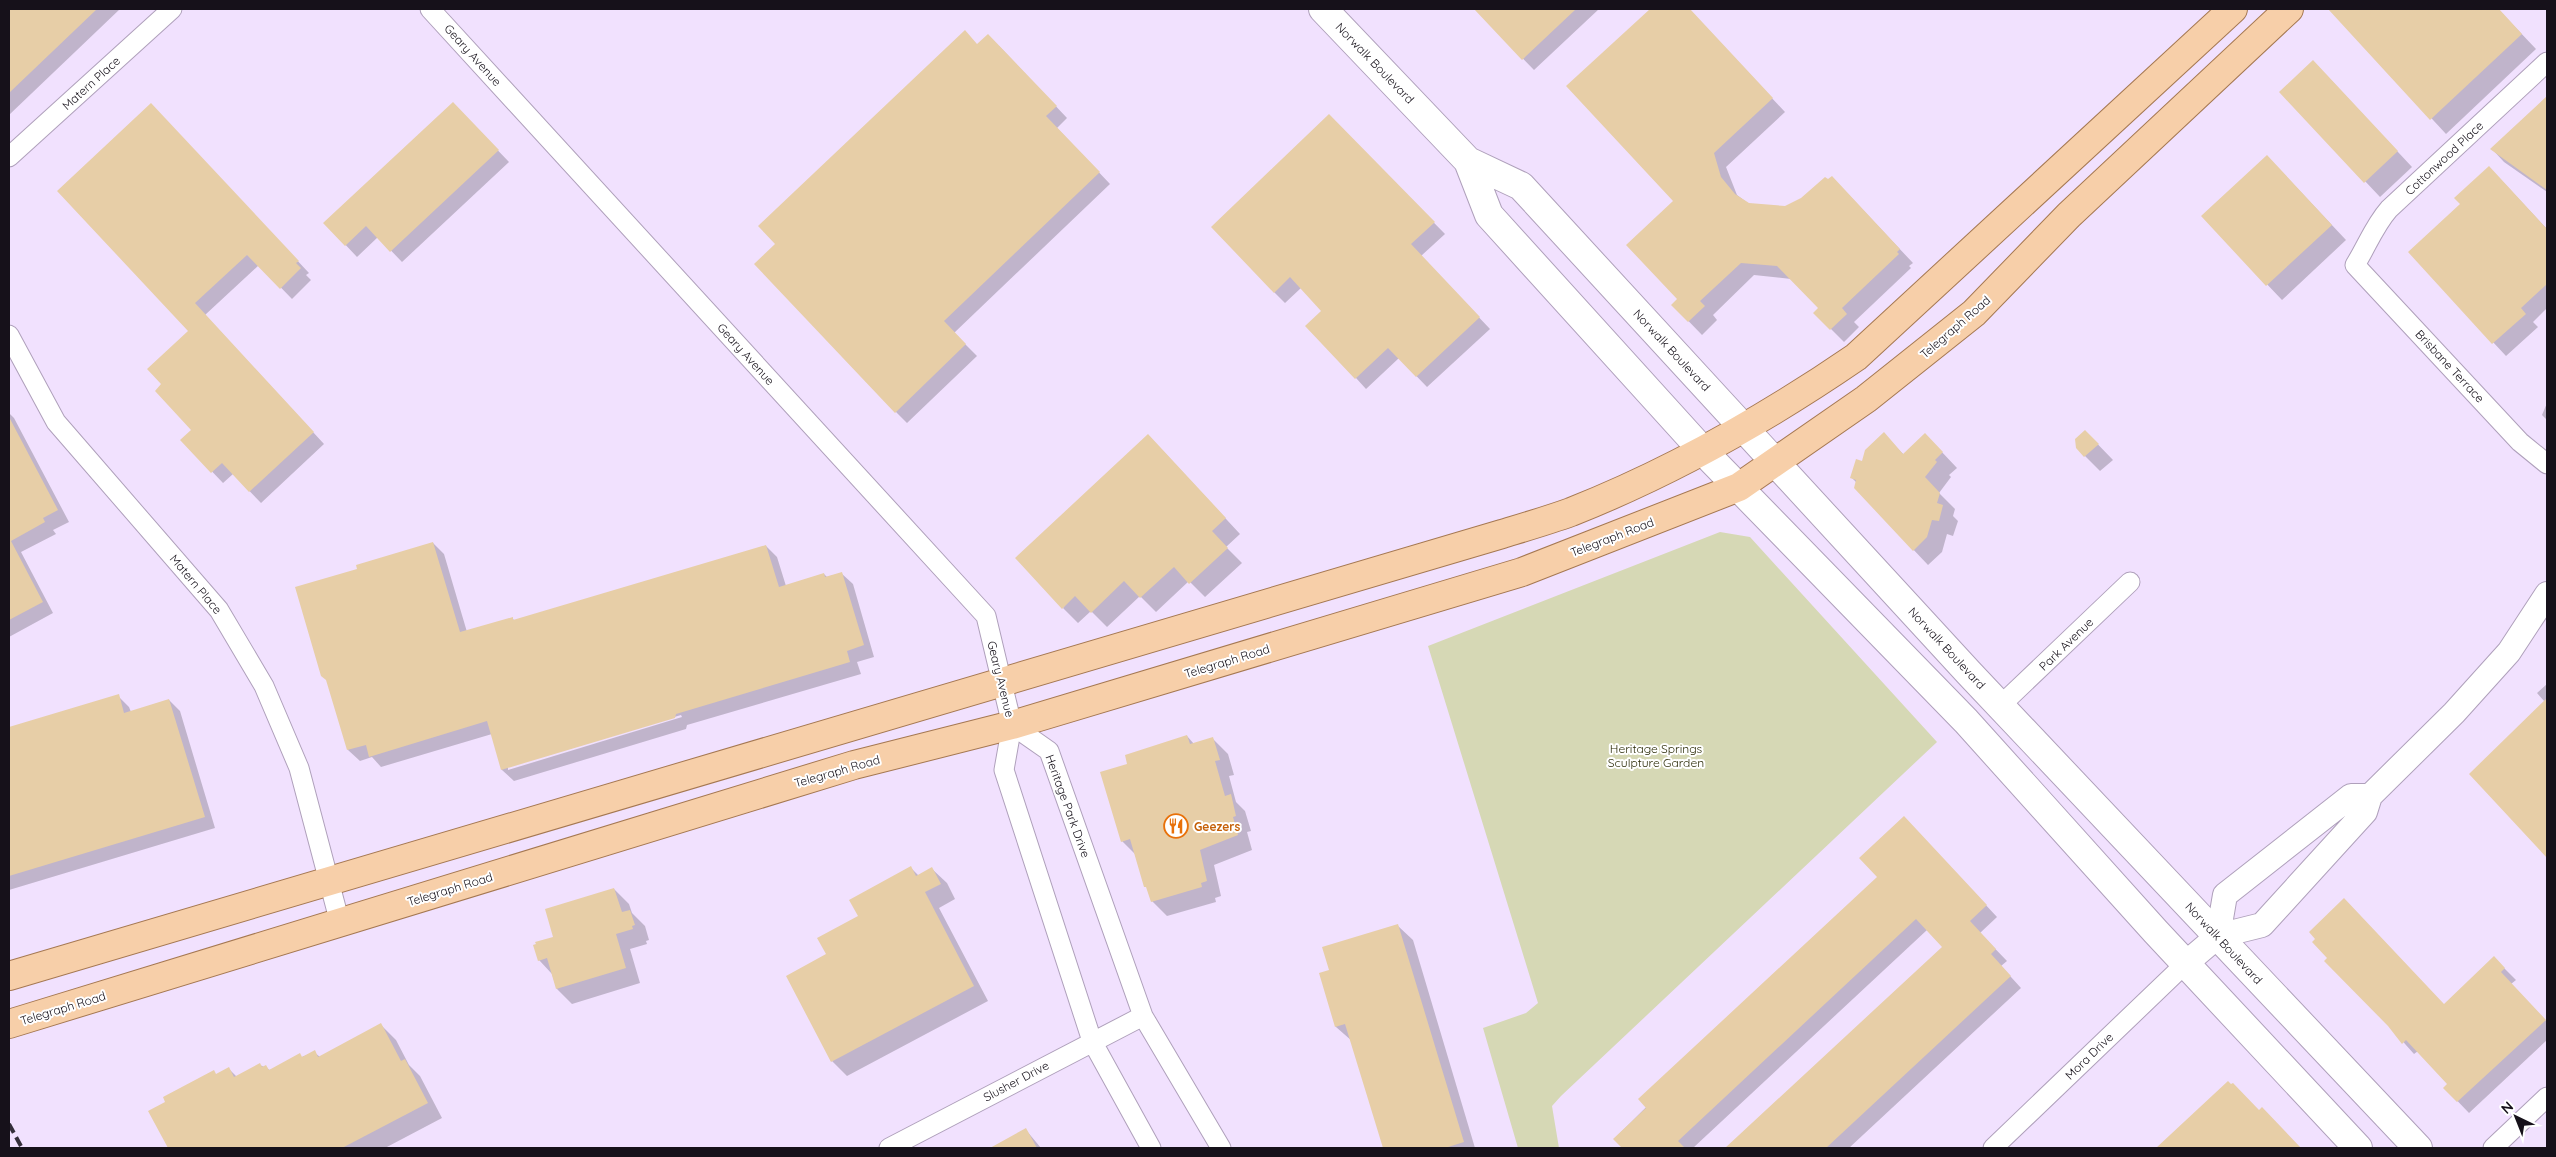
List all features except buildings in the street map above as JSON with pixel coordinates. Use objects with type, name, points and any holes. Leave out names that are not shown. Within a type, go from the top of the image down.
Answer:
[{"type":"main road","name":"Norwalk Boulevard","points":[[1323,9],[1468,161],[1521,186],[2001,705],[2418,1148]]},
{"type":"main road","points":[[9,976],[1002,684],[1570,512],[1704,451],[1797,397],[1856,356],[2233,9]]},
{"type":"main road","name":"Telegraph Road","points":[[9,1024],[854,765],[1012,725],[1522,572],[1739,487],[1866,399],[1974,313],[2069,215],[2289,9]]},
{"type":"main road","name":"Norwalk Boulevard","points":[[1468,161],[1489,215],[1704,451],[1957,712],[2185,964],[2358,1148]]},
{"type":"street","name":"Matern Place","points":[[9,157],[172,9]]},
{"type":"street","name":"Geary Avenue","points":[[430,9],[986,616],[1012,725]]},
{"type":"street","name":"Cottonwood Place","points":[[2355,265],[2367,246],[2376,224],[2389,209],[2547,62]]},
{"type":"street","name":"Brisbane Terrace","points":[[2355,265],[2520,442],[2547,464]]},
{"type":"street","name":"Matern Place","points":[[9,335],[56,422],[219,610],[264,686],[299,768],[340,923]]},
{"type":"street","name":"Park Avenue","points":[[2001,705],[2130,582]]},
{"type":"street","points":[[2185,964],[2218,936],[2262,925],[2365,812],[2370,796],[2454,713],[2508,652],[2547,594]]},
{"type":"street","name":"Heritage Park Drive","points":[[1012,725],[1049,750],[1143,1016],[1221,1148]]},
{"type":"street","points":[[1012,725],[1004,770],[1092,1041],[1151,1148]]},
{"type":"street","points":[[2218,936],[2225,895],[2350,796],[2370,796]]},
{"type":"street","points":[[2298,837],[2321,860]]},
{"type":"street","name":"Mora Drive","points":[[1993,1148],[2185,964]]},
{"type":"street","name":"Slusher Drive","points":[[889,1148],[1143,1016]]},
{"type":"street","points":[[2493,1148],[2547,1097]]},
{"type":"green space","name":"Heritage Springs Sculpture Garden","points":[[1720,532],[1750,537],[1937,742],[1561,1096],[1552,1106],[1559,1148],[1518,1148],[1483,1028],[1526,1013],[1538,1003],[1428,646]]},
{"type":"railway","points":[[9,1124],[22,1148]]},
{"type":"place","name":"Geezers","points":[[1176,826]]}]
